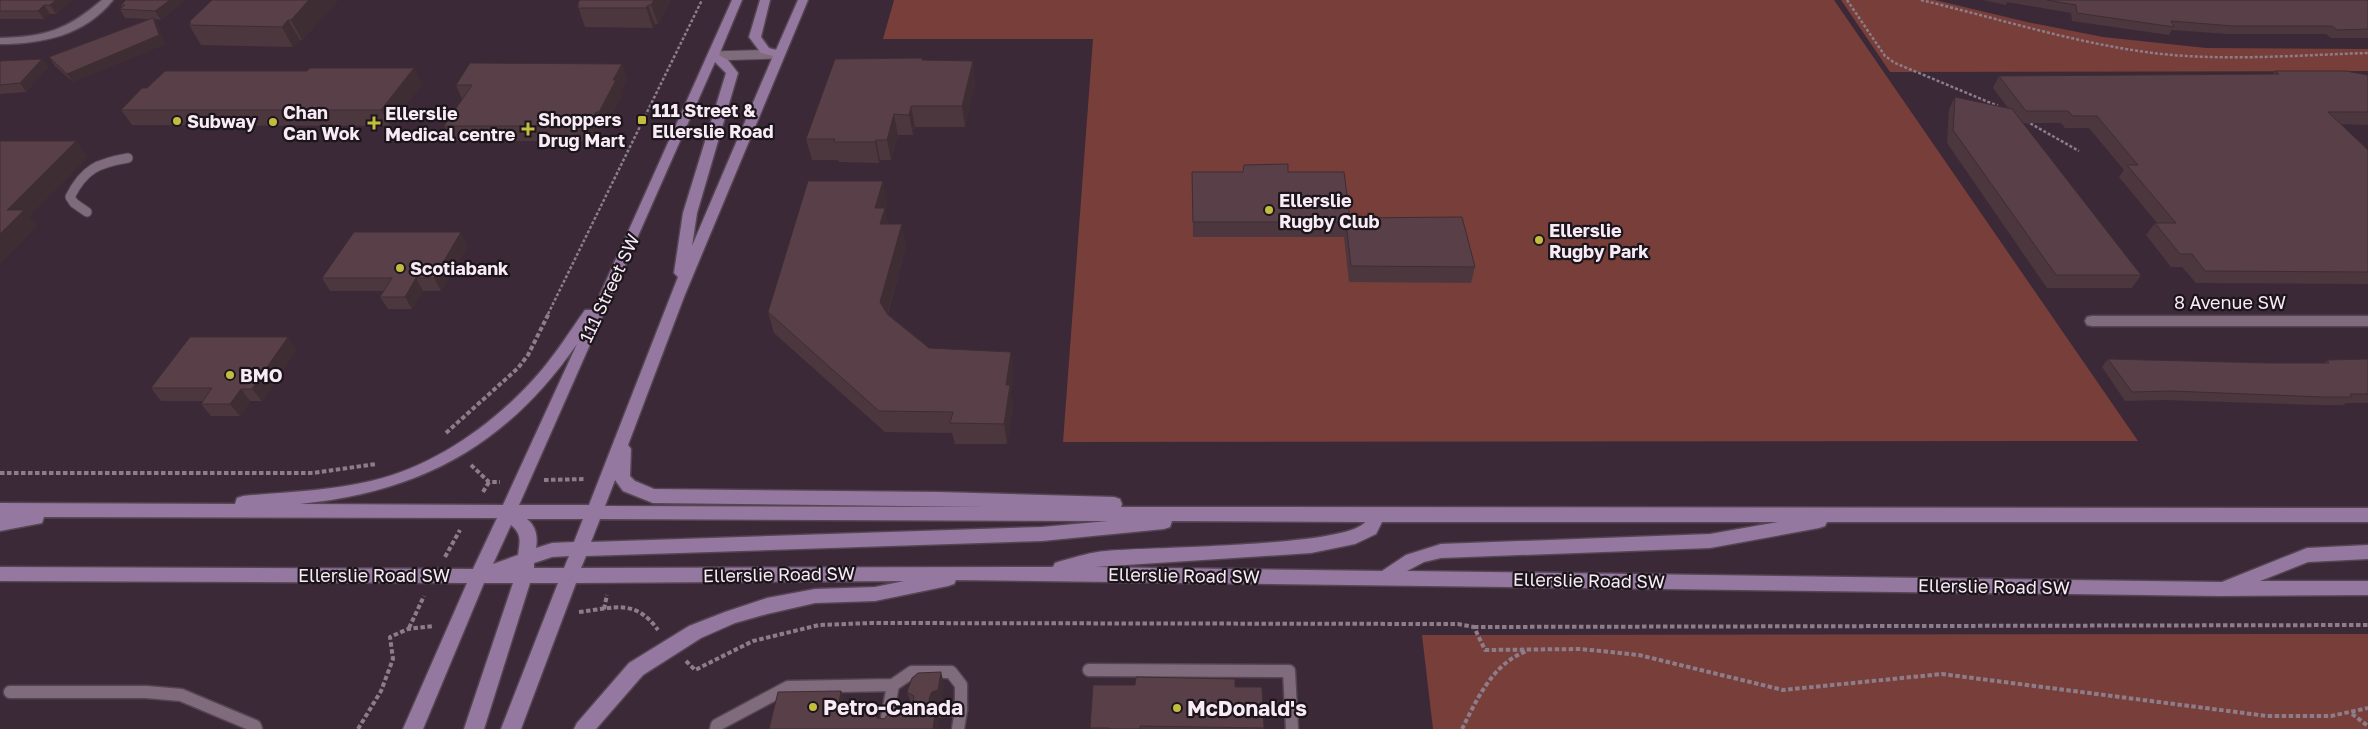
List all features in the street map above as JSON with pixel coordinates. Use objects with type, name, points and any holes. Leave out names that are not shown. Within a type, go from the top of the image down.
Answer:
[{"type":"main road","name":"111 Street SW","points":[[413,729],[456,624],[611,284],[737,0]]},
{"type":"main road","points":[[765,0],[755,37],[765,51],[779,54]]},
{"type":"main road","points":[[511,729],[568,575],[624,439],[677,297],[779,54],[804,0]]},
{"type":"main road","points":[[677,297],[690,213],[732,73],[724,62],[712,56]]},
{"type":"main road","points":[[165,511],[336,493],[389,482],[433,464],[471,442],[508,412],[545,376],[611,284]]},
{"type":"main road","points":[[624,439],[622,478],[629,486],[653,496],[939,498],[1151,504],[1240,514]]},
{"type":"main road","points":[[0,510],[1377,515],[2368,515]]},
{"type":"main road","points":[[0,524],[82,510]]},
{"type":"main road","points":[[474,729],[525,566],[529,539],[525,527],[507,512]]},
{"type":"main road","points":[[525,566],[552,550],[920,540],[1042,534],[1240,514]]},
{"type":"main road","points":[[1387,577],[1402,564],[1417,556],[1441,551],[1710,541],[1855,514]]},
{"type":"main road","points":[[1038,574],[1104,558],[1311,546],[1349,539],[1370,529],[1377,515]]},
{"type":"main road","points":[[2220,589],[2307,555],[2368,552]]},
{"type":"main road","name":"Ellerslie Road SW","points":[[0,574],[479,576],[525,566],[568,575],[978,573],[2220,589],[2368,588]]},
{"type":"main road","points":[[584,729],[636,669],[695,632],[732,617],[767,606],[815,596],[875,594],[978,573]]},
{"type":"street","points":[[0,41],[32,40],[63,34],[86,20],[108,0]]},
{"type":"street","name":"8 Avenue SW","points":[[2092,321],[2368,321]]},
{"type":"lane","points":[[712,56],[779,54]]},
{"type":"lane","points":[[87,212],[74,203],[70,197],[77,181],[90,169],[104,162],[128,158]]},
{"type":"lane","points":[[1089,670],[1289,671],[1292,729]]},
{"type":"lane","points":[[716,729],[717,725],[788,687],[893,685],[912,672],[950,672],[961,685],[961,710],[958,729]]},
{"type":"lane","points":[[893,685],[887,717],[910,711]]},
{"type":"lane","points":[[10,692],[146,692],[182,695],[255,726],[256,729]]},
{"type":"lane","points":[[940,710],[961,710]]},
{"type":"path","points":[[443,436],[518,368],[528,355],[702,0]]},
{"type":"path","points":[[1847,0],[1885,56],[1916,72],[2005,109]]},
{"type":"path","points":[[1851,0],[1851,5]]},
{"type":"path","points":[[1921,0],[2074,40],[2163,54],[2205,57],[2368,54]]},
{"type":"path","points":[[2026,120],[2079,151]]},
{"type":"path","points":[[465,458],[489,482],[607,479]]},
{"type":"path","points":[[0,473],[313,473],[343,470],[383,462]]},
{"type":"path","points":[[358,729],[381,691],[394,659],[390,636],[408,629],[434,575]]},
{"type":"path","points":[[604,609],[631,608],[644,613],[663,636]]},
{"type":"path","points":[[680,655],[695,670],[753,642],[788,632],[819,625],[871,623],[1458,624],[1474,627],[2368,626]]},
{"type":"path","points":[[1474,627],[1485,650],[1581,649],[1640,655],[1783,690],[1942,674],[2267,716],[2317,717],[2352,714],[2368,708]]},
{"type":"path","points":[[1462,729],[1480,697],[1504,665],[1512,657],[1529,650]]},
{"type":"path","points":[[2352,714],[2368,726]]},
{"type":"shaded area","name":"Ellerslie Rugby Park","points":[[894,0],[1834,0],[2138,441],[1063,442],[1093,39],[883,39]]},
{"type":"shaded area","points":[[1841,0],[1935,0],[2027,22],[2103,37],[2206,48],[2368,49],[2368,71],[1890,72]]},
{"type":"shaded area","points":[[2368,634],[2368,729],[1433,729],[1422,635]]},
{"type":"building","points":[[0,0],[56,0],[50,5],[44,5],[38,11],[0,11]]},
{"type":"building","points":[[126,0],[170,0],[155,11],[120,9],[125,5],[121,5]]},
{"type":"building","points":[[212,0],[309,0],[282,27],[189,25],[191,22],[189,22]]},
{"type":"building","points":[[580,0],[654,0],[646,8],[577,8]]},
{"type":"building","points":[[2047,0],[2368,0],[2368,29],[2337,30],[2332,26],[2233,26],[2171,21],[2174,27],[2077,13],[2076,5]]},
{"type":"building","points":[[153,18],[159,35],[67,74],[49,57]]},
{"type":"building","points":[[922,58],[922,60],[973,61],[962,106],[911,106],[909,115],[894,114],[887,140],[876,140],[875,142],[834,142],[835,139],[806,139],[835,59]]},
{"type":"building","points":[[42,59],[20,83],[0,85],[0,61]]},
{"type":"building","points":[[470,63],[622,64],[613,80],[616,80],[599,112],[596,112],[588,126],[444,126],[472,85],[456,85]]},
{"type":"building","points":[[310,68],[414,68],[381,110],[121,110],[142,88],[147,88],[165,71],[307,71]]},
{"type":"building","points":[[2275,71],[2346,71],[2368,75],[2368,112],[2328,112],[2368,150],[2368,272],[2205,271],[2192,254],[2180,254],[2155,223],[2176,223],[2127,165],[2138,165],[2097,116],[2073,116],[2068,111],[2026,111],[1999,76],[2279,74]]},
{"type":"building","points":[[1955,97],[2012,109],[2141,275],[2056,275],[1953,130]]},
{"type":"building","points":[[0,141],[76,141],[7,210],[24,210],[0,234]]},
{"type":"building","name":"Ellerslie Rugby Club","points":[[1288,164],[1288,172],[1344,172],[1350,218],[1462,217],[1475,267],[1351,266],[1346,222],[1193,222],[1192,172],[1243,172],[1244,165]]},
{"type":"building","points":[[808,181],[883,181],[875,208],[885,208],[880,224],[902,224],[880,302],[888,315],[929,348],[1011,352],[1006,385],[1010,385],[1004,424],[950,423],[953,412],[879,411],[768,312]]},
{"type":"building","name":"Scotiabank","points":[[354,232],[461,232],[434,278],[416,278],[405,297],[380,297],[392,278],[322,278]]},
{"type":"building","name":"BMO","points":[[190,337],[288,337],[252,389],[241,389],[230,404],[201,404],[212,388],[151,388]]},
{"type":"building","points":[[2108,359],[2329,363],[2327,360],[2368,359],[2368,394],[2350,394],[2352,397],[2324,397],[2171,391],[2132,392]]},
{"type":"building","points":[[941,672],[938,690],[932,692],[929,698],[930,703],[936,707],[933,729],[769,729],[778,692],[841,691],[837,713],[874,712],[877,718],[884,719],[890,712],[905,712],[905,708],[913,704],[914,696],[907,692],[912,678],[918,673]]},
{"type":"building","name":"McDonald's","points":[[1136,677],[1235,679],[1235,687],[1262,687],[1264,728],[1140,726],[1140,729],[1090,728],[1093,685],[1135,685]]},
{"type":"place","name":"111 Street & Ellerslie Road","points":[[642,120]]},
{"type":"place","name":"Subway","points":[[177,121]]},
{"type":"place","name":"Chan Can Wok","points":[[273,122]]},
{"type":"place","name":"Ellerslie Medical centre","points":[[374,123]]},
{"type":"place","name":"Shoppers Drug Mart","points":[[528,129]]},
{"type":"place","name":"Ellerslie Rugby Club","points":[[1269,210]]},
{"type":"place","name":"Ellerslie Rugby Park","points":[[1539,240]]},
{"type":"place","name":"Scotiabank","points":[[400,268]]},
{"type":"place","name":"BMO","points":[[230,375]]},
{"type":"place","name":"Petro-Canada","points":[[813,707]]},
{"type":"place","name":"McDonald's","points":[[1177,708]]}]
